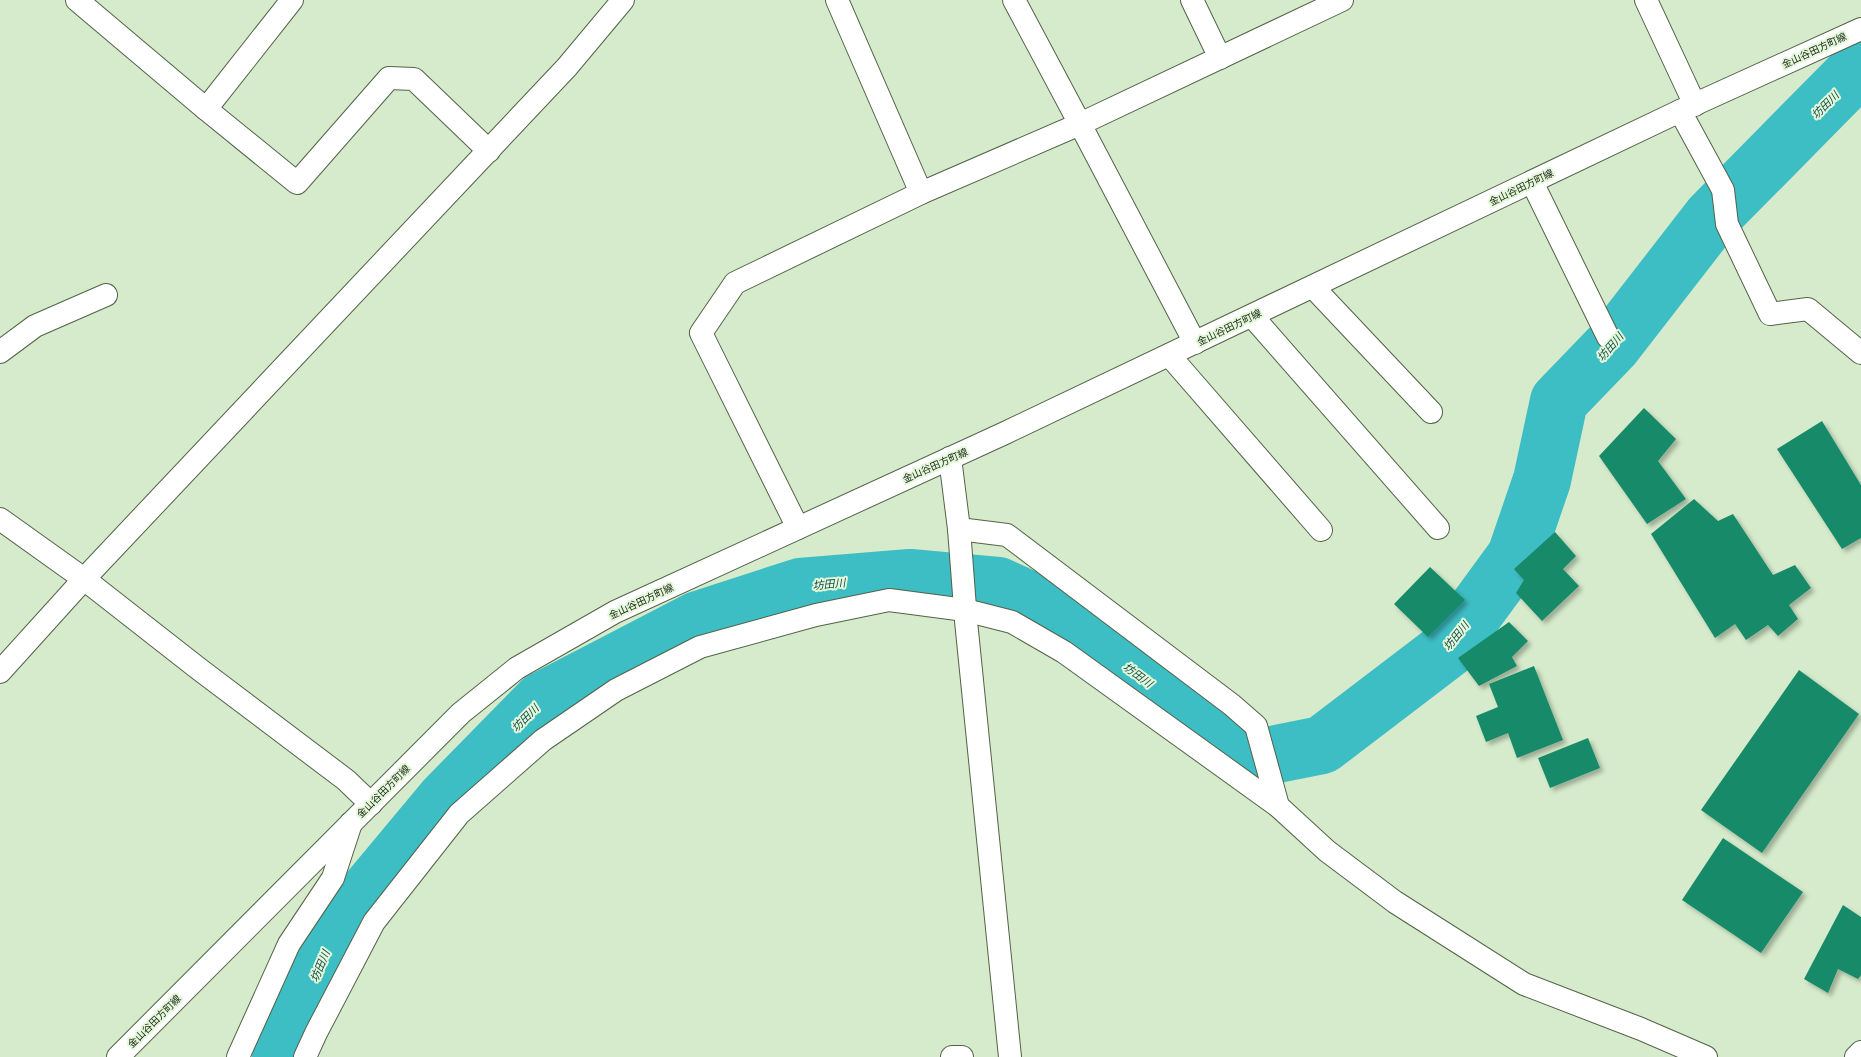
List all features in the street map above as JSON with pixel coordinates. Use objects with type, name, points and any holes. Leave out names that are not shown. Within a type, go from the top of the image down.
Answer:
[{"type":"street","points":[[77,0],[206,109],[297,183],[389,78],[414,79],[489,151]]},
{"type":"street","points":[[206,109],[292,0]]},
{"type":"street","points":[[0,672],[84,579],[567,67],[623,0]]},
{"type":"street","points":[[837,0],[922,193]]},
{"type":"street","points":[[1014,0],[1195,343]]},
{"type":"street","points":[[1192,0],[1220,58]]},
{"type":"street","points":[[798,528],[701,333],[735,283],[922,193],[1080,124],[1342,0]]},
{"type":"street","points":[[1646,0],[1687,108],[1723,190],[1727,224],[1770,314],[1808,310],[1861,353]]},
{"type":"street","name":"金山谷田方町線","points":[[118,1057],[461,713],[517,668],[615,612],[950,458],[1252,316],[1687,108],[1861,29]]},
{"type":"street","points":[[1532,182],[1608,337]]},
{"type":"street","points":[[1312,287],[1431,412]]},
{"type":"street","points":[[0,352],[35,326],[106,295]]},
{"type":"street","points":[[1252,316],[1438,528]]},
{"type":"street","points":[[1169,355],[1321,530]]},
{"type":"street","points":[[950,458],[1010,1057]]},
{"type":"street","points":[[0,519],[84,579],[199,670],[346,780],[371,804]]},
{"type":"street","points":[[959,538],[1007,535],[1232,705],[1256,726],[1278,806]]},
{"type":"street","points":[[306,1057],[316,1033],[374,922],[459,814],[543,740],[616,690],[700,647],[816,615],[889,600],[965,605],[1012,622],[1064,652],[1278,806],[1326,851],[1395,902],[1524,984],[1641,1029],[1706,1057]]},
{"type":"street","points":[[238,1057],[289,944],[333,878],[351,823]]},
{"type":"street","points":[[1856,1057],[1861,1052]]},
{"type":"street","points":[[952,1057],[962,1057]]},
{"type":"building","points":[[1644,408],[1676,439],[1658,461],[1686,499],[1647,524],[1599,456]]},
{"type":"building","points":[[1822,421],[1861,485],[1861,538],[1842,549],[1777,449]]},
{"type":"building","points":[[1694,499],[1718,521],[1733,514],[1773,575],[1795,565],[1811,588],[1789,605],[1798,619],[1778,636],[1768,625],[1746,640],[1735,624],[1715,638],[1651,534]]},
{"type":"building","points":[[1555,532],[1576,556],[1563,569],[1579,586],[1542,621],[1516,593],[1524,580],[1514,569]]},
{"type":"building","points":[[1430,567],[1465,600],[1428,637],[1394,604]]},
{"type":"building","points":[[1509,622],[1528,641],[1512,657],[1517,666],[1479,686],[1458,658]]},
{"type":"building","points":[[1534,666],[1563,740],[1517,758],[1508,733],[1486,742],[1476,716],[1498,707],[1489,684]]},
{"type":"building","points":[[1799,670],[1859,714],[1762,853],[1701,810]]},
{"type":"building","points":[[1588,738],[1600,768],[1550,788],[1538,758]]},
{"type":"building","points":[[1723,838],[1803,892],[1761,953],[1682,900]]},
{"type":"building","points":[[1843,905],[1861,917],[1861,975],[1858,979],[1838,969],[1828,993],[1804,979]]},
{"type":"waterway","name":"坊田川","points":[[281,1057],[335,932],[445,800],[542,701],[698,620],[800,587],[910,578],[998,586],[1044,607],[1224,738],[1262,757],[1322,745],[1448,649],[1516,556],[1542,480],[1559,401],[1612,346],[1712,217],[1856,71],[1861,68]]}]
